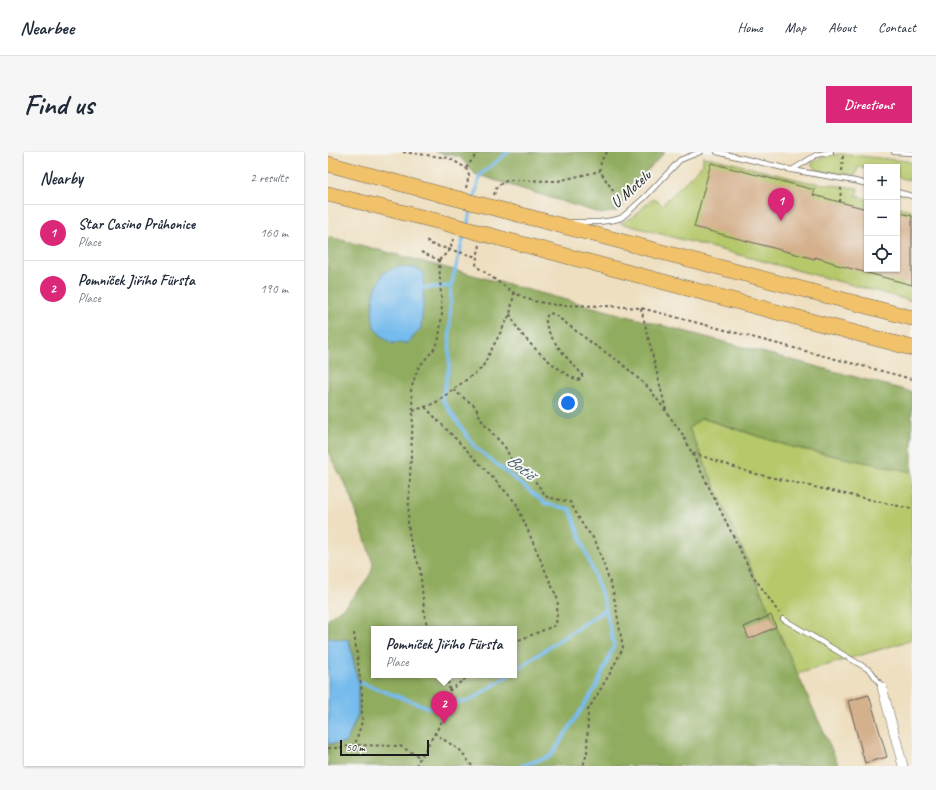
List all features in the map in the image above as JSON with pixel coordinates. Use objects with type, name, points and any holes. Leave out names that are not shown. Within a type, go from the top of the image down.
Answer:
[{"type":"highway","points":[[328,164],[912,318]]},
{"type":"highway","points":[[328,194],[441,222],[912,348]]},
{"type":"street","points":[[882,687],[903,766]]},
{"type":"lane","name":"U Motelu","points":[[548,222],[599,222],[621,218],[645,197],[680,160],[700,152]]},
{"type":"lane","points":[[718,152],[792,170],[864,183]]},
{"type":"lane","points":[[792,170],[816,154],[831,152]]},
{"type":"lane","points":[[894,152],[912,153]]},
{"type":"lane","points":[[900,193],[912,196]]},
{"type":"lane","points":[[783,619],[871,670],[882,687]]},
{"type":"path","points":[[466,168],[478,152]]},
{"type":"path","points":[[607,152],[601,161],[600,171],[627,213]]},
{"type":"path","points":[[842,174],[843,156]]},
{"type":"path","points":[[840,202],[841,188]]},
{"type":"path","points":[[428,240],[430,244],[476,256]]},
{"type":"path","points":[[438,260],[451,250]]},
{"type":"path","points":[[421,252],[438,260]]},
{"type":"path","points":[[428,626],[425,619],[420,569],[410,539],[408,523],[413,411],[411,389],[418,368],[434,349],[439,338],[442,314],[438,260]]},
{"type":"path","points":[[413,411],[435,403],[482,368],[510,314],[514,293],[533,301],[556,305],[641,308],[912,379]]},
{"type":"path","points":[[641,308],[667,412]]},
{"type":"path","points":[[510,314],[520,333],[552,363],[573,378],[578,380],[582,378],[582,374],[564,355],[552,337],[545,320],[549,313],[554,314],[593,344],[620,362],[649,388],[683,435],[752,574],[783,619]]},
{"type":"path","points":[[453,390],[474,406],[483,423],[505,446],[515,467],[531,476],[547,497],[570,502],[584,527],[595,540],[613,591],[623,648],[588,710],[587,753],[583,766]]},
{"type":"path","points":[[425,407],[516,503],[558,600],[556,625],[517,641]]},
{"type":"path","points":[[692,454],[752,473],[912,509]]},
{"type":"path","points":[[354,633],[362,693],[362,721],[355,745]]},
{"type":"path","points":[[416,766],[446,714],[449,700],[447,678]]},
{"type":"path","points":[[449,691],[466,678]]},
{"type":"path","points":[[434,733],[460,751],[472,766]]},
{"type":"path","points":[[328,748],[355,745],[400,746],[420,757]]},
{"type":"green space","points":[[435,152],[665,152],[639,179],[617,211],[602,214],[475,174],[460,157]]},
{"type":"green space","points":[[841,154],[907,161],[912,165],[912,181],[900,178],[900,164],[864,164],[864,168],[858,167],[856,175],[819,171],[811,165],[820,158]]},
{"type":"green space","points":[[703,157],[712,158],[808,182],[858,188],[857,196],[864,198],[864,272],[900,272],[900,208],[912,210],[912,301],[620,223],[633,217],[651,200],[657,200],[662,205],[703,164]]},
{"type":"green space","points":[[330,237],[912,392],[912,472],[792,447],[702,418],[689,428],[839,766],[328,766],[328,744],[346,743],[358,715],[358,682],[349,640],[328,638],[328,619],[345,606],[362,587],[371,573],[373,564],[351,496],[328,452],[328,238]]},
{"type":"green space","points":[[701,418],[792,447],[912,472],[912,640],[797,674],[689,428]]},
{"type":"water","points":[[397,267],[415,268],[424,273],[421,328],[408,343],[391,343],[374,328],[372,311],[374,293],[383,273]]},
{"type":"water","points":[[328,638],[349,640],[358,682],[358,715],[346,743],[328,744]]},
{"type":"building","points":[[711,163],[815,190],[813,195],[864,208],[864,272],[900,272],[900,213],[912,216],[912,285],[834,264],[815,257],[815,259],[694,227]]},
{"type":"building","points":[[771,615],[776,627],[749,639],[744,627]]},
{"type":"building","points":[[869,695],[887,757],[865,763],[848,701]]},
{"type":"waterway","name":"Botič","points":[[474,199],[480,175],[508,152]]},
{"type":"waterway","name":"Botič","points":[[467,226],[472,207]]},
{"type":"waterway","name":"Botič","points":[[465,232],[451,286],[449,367],[442,399],[474,446],[546,504],[570,509],[604,601],[614,646],[596,687],[551,756],[521,766]]},
{"type":"waterway","points":[[424,288],[451,286]]},
{"type":"waterway","points":[[517,669],[606,609]]},
{"type":"waterway","points":[[358,682],[430,708],[471,700],[504,678]]},
{"type":"place","name":"Star Casino Průhonice","points":[[781,221]]},
{"type":"place","name":"Pomníček Jiřího Fürsta","points":[[444,724]]}]
